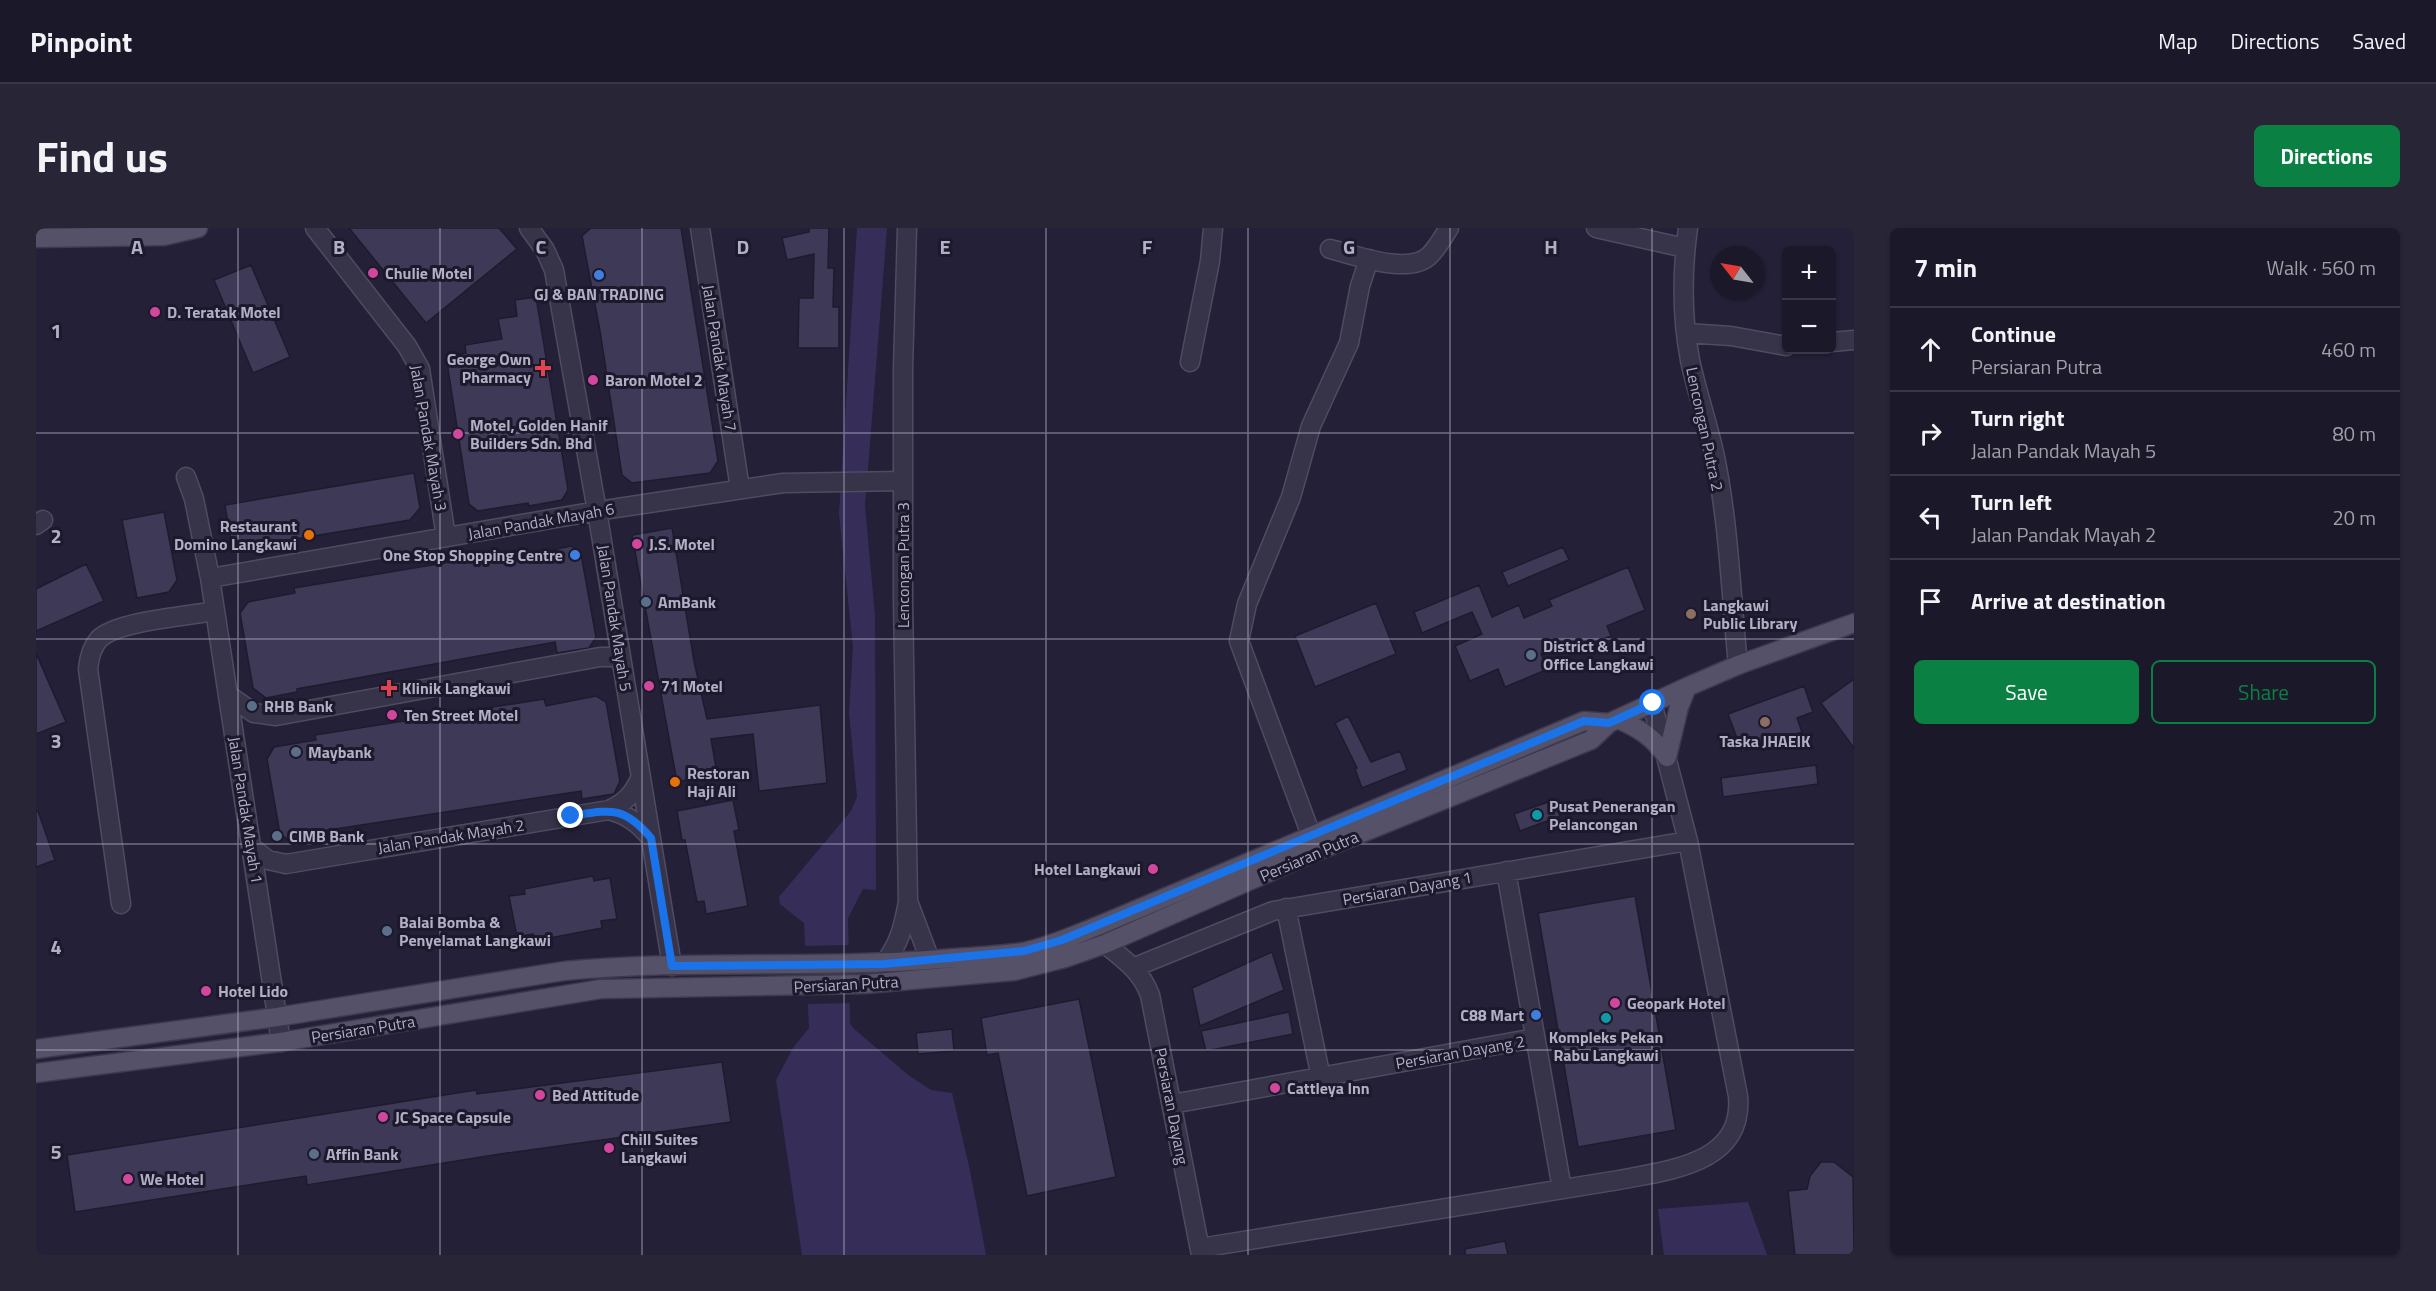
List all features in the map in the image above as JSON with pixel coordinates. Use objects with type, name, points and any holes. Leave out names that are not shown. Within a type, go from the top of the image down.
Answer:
[{"type":"main road","points":[[36,237],[163,232],[198,228]]},
{"type":"main road","name":"Persiaran Putra","points":[[36,1073],[281,1042],[601,989],[866,984],[1014,970],[1065,958],[1105,944],[1315,852],[1591,740],[1613,721],[1738,665],[1854,624]]},
{"type":"main road","points":[[1667,757],[1677,714],[1687,687]]},
{"type":"main road","name":"Persiaran Putra","points":[[36,1049],[277,1017],[564,971],[672,966],[875,964],[1024,951],[1062,940],[1584,721],[1613,721]]},
{"type":"main road","points":[[1613,721],[1641,729],[1651,736],[1667,757]]},
{"type":"main road","points":[[392,999],[395,1024]]},
{"type":"street","name":"Jalan Pandak Mayah 3","points":[[315,228],[407,346],[420,369],[446,537]]},
{"type":"street","name":"Jalan Pandak Mayah 5","points":[[528,228],[545,250],[554,270],[597,510],[672,966]]},
{"type":"street","name":"Jalan Pandak Mayah 7","points":[[700,228],[740,489]]},
{"type":"street","name":"Lencongan Putra 3","points":[[907,228],[903,481],[908,902]]},
{"type":"street","points":[[1190,362],[1210,261],[1213,228]]},
{"type":"street","points":[[1330,249],[1399,264],[1419,263],[1430,255],[1449,228]]},
{"type":"street","points":[[1596,228],[1685,248]]},
{"type":"street","name":"Lencongan Putra 2","points":[[1688,228],[1685,248],[1686,333],[1690,360],[1715,458],[1738,665]]},
{"type":"street","points":[[1311,835],[1239,641],[1247,604],[1291,497],[1311,426],[1349,343],[1360,286],[1369,259]]},
{"type":"street","points":[[1686,333],[1731,336],[1782,345]]},
{"type":"street","points":[[1836,342],[1854,340]]},
{"type":"street","name":"Jalan Pandak Mayah 1","points":[[186,477],[194,499],[210,578],[281,1042]]},
{"type":"street","name":"Jalan Pandak Mayah 6","points":[[210,578],[597,510],[789,482],[903,481]]},
{"type":"street","points":[[121,904],[89,680],[89,658],[99,639],[122,627],[215,611]]},
{"type":"street","points":[[228,695],[254,713],[276,716],[600,657],[621,657]]},
{"type":"street","points":[[1201,1252],[1680,1168],[1709,1155],[1729,1137],[1740,1110],[1688,841],[1653,703]]},
{"type":"street","name":"Jalan Pandak Mayah 2","points":[[251,847],[268,860],[286,864],[609,810],[623,803],[633,794],[641,777]]},
{"type":"street","points":[[609,810],[625,814],[638,823],[651,838]]},
{"type":"street","name":"Persiaran Dayang 1","points":[[1135,967],[1273,911],[1286,908],[1688,841]]},
{"type":"street","points":[[1506,871],[1562,1189]]},
{"type":"street","points":[[908,902],[920,939],[930,960]]},
{"type":"street","points":[[875,964],[896,947],[902,933],[908,902]]},
{"type":"street","points":[[1286,908],[1321,1077]]},
{"type":"street","points":[[1105,944],[1135,967]]},
{"type":"street","name":"Persiaran Dayang","points":[[1135,967],[1150,995],[1201,1252]]},
{"type":"street","name":"Persiaran Dayang 2","points":[[1172,1104],[1535,1038]]},
{"type":"shaded area","points":[[857,228],[887,228],[865,506],[875,616],[876,890],[863,889],[848,918],[850,1023],[907,1074],[931,1090],[952,1093],[986,1255],[802,1255],[776,1080],[793,1048],[809,1028],[804,923],[780,904],[779,897],[851,811],[857,797],[849,712],[853,647],[839,514]]},
{"type":"shaded area","points":[[1748,1202],[1767,1255],[1664,1255],[1658,1209]]},
{"type":"pier","points":[[852,945],[853,1003],[805,1004],[802,946]]},
{"type":"building","points":[[349,228],[499,228],[517,249],[426,323]]},
{"type":"building","points":[[591,228],[681,228],[718,461],[710,473],[632,483],[622,475],[600,331],[582,236]]},
{"type":"building","points":[[809,228],[829,228],[828,268],[834,268],[833,307],[839,307],[839,348],[798,348],[799,298],[813,298],[814,254],[787,260],[782,238],[809,232]]},
{"type":"building","points":[[251,265],[290,357],[253,373],[214,280]]},
{"type":"building","points":[[536,297],[568,490],[562,500],[478,511],[469,504],[446,356],[466,353],[465,345],[502,339],[498,319],[517,316],[515,300]]},
{"type":"building","points":[[414,473],[420,508],[410,520],[241,548],[231,541],[225,505]]},
{"type":"building","points":[[164,512],[177,580],[169,592],[137,598],[122,520]]},
{"type":"building","points":[[672,528],[694,661],[707,719],[820,705],[827,783],[759,791],[753,734],[711,739],[717,773],[677,782],[632,535]]},
{"type":"building","points":[[571,546],[581,554],[596,637],[589,648],[557,653],[555,642],[297,689],[297,692],[266,698],[253,688],[240,613],[248,602],[295,593],[294,588],[522,550],[523,556]]},
{"type":"building","points":[[1563,547],[1569,560],[1508,586],[1502,572]]},
{"type":"building","points":[[86,564],[104,601],[36,631],[36,589]]},
{"type":"building","points":[[1628,567],[1645,610],[1607,626],[1611,636],[1570,652],[1567,643],[1541,654],[1548,669],[1505,687],[1498,669],[1470,681],[1455,646],[1482,634],[1472,612],[1422,633],[1414,612],[1479,585],[1492,617],[1519,605],[1524,618],[1552,606],[1549,600]]},
{"type":"building","points":[[1376,603],[1396,654],[1315,687],[1295,636]]},
{"type":"building","points":[[36,653],[66,722],[36,734]]},
{"type":"building","points":[[1854,679],[1854,748],[1821,703]]},
{"type":"building","name":"Taska JHAEIK","points":[[1804,686],[1813,712],[1797,718],[1802,732],[1742,752],[1728,714]]},
{"type":"building","points":[[596,696],[606,702],[620,781],[614,794],[582,799],[581,791],[323,831],[324,838],[293,843],[280,834],[267,759],[274,747],[316,740],[315,735],[544,699],[546,706]]},
{"type":"building","points":[[1348,716],[1371,762],[1400,751],[1407,770],[1362,788],[1355,769],[1357,768],[1335,723]]},
{"type":"building","points":[[1816,765],[1818,784],[1723,797],[1721,778]]},
{"type":"building","points":[[733,800],[739,830],[734,831],[748,906],[706,914],[704,901],[697,902],[677,811]]},
{"type":"building","name":"Pusat Penerangan Pelancongan","points":[[1554,800],[1560,816],[1520,831],[1514,814]]},
{"type":"building","points":[[36,811],[38,811],[55,860],[36,867]]},
{"type":"building","points":[[593,876],[594,881],[610,878],[617,919],[601,921],[602,928],[534,941],[533,934],[517,937],[509,896],[525,894],[524,889]]},
{"type":"building","name":"Kompleks Pekan Rabu Langkawi","points":[[1635,896],[1676,1130],[1578,1147],[1538,913]]},
{"type":"building","points":[[1272,952],[1284,990],[1200,1026],[1192,988]]},
{"type":"building","points":[[1079,999],[1116,1177],[1027,1196],[998,1053],[987,1055],[981,1018]]},
{"type":"building","points":[[1289,1012],[1293,1034],[1206,1051],[1201,1031]]},
{"type":"building","points":[[952,1029],[954,1051],[918,1054],[916,1033]]},
{"type":"building","points":[[722,1062],[731,1122],[500,1154],[307,1185],[306,1176],[75,1212],[67,1155],[476,1090],[477,1094]]},
{"type":"building","points":[[1821,1162],[1834,1162],[1853,1177],[1854,1255],[1795,1255],[1788,1191],[1807,1189],[1810,1176]]},
{"type":"building","points":[[1505,1241],[1508,1255],[1465,1255],[1465,1249]]},
{"type":"place","name":"Chulie Motel","points":[[373,273]]},
{"type":"place","name":"GJ & BAN TRADING","points":[[599,275]]},
{"type":"place","name":"D. Teratak Motel","points":[[155,312]]},
{"type":"place","name":"George Own Pharmacy","points":[[543,368]]},
{"type":"place","name":"Baron Motel 2","points":[[593,380]]},
{"type":"place","name":"Motel, Golden Hanif Builders Sdn. Bhd","points":[[458,434]]},
{"type":"place","name":"Restaurant Domino Langkawi","points":[[309,535]]},
{"type":"place","name":"J.S. Motel","points":[[637,544]]},
{"type":"place","name":"One Stop Shopping Centre","points":[[575,555]]},
{"type":"place","name":"AmBank","points":[[646,602]]},
{"type":"place","name":"Langkawi Public Library","points":[[1691,614]]},
{"type":"place","name":"District & Land Office Langkawi","points":[[1531,655]]},
{"type":"place","name":"71 Motel","points":[[649,686]]},
{"type":"place","name":"Klinik Langkawi","points":[[389,688]]},
{"type":"place","name":"RHB Bank","points":[[252,706]]},
{"type":"place","name":"Ten Street Motel","points":[[392,715]]},
{"type":"place","name":"Taska JHAEIK","points":[[1765,722]]},
{"type":"place","name":"Maybank","points":[[296,752]]},
{"type":"place","name":"Restoran Haji Ali","points":[[675,782]]},
{"type":"place","name":"Pusat Penerangan Pelancongan","points":[[1537,815]]},
{"type":"place","name":"CIMB Bank","points":[[277,836]]},
{"type":"place","name":"Hotel Langkawi","points":[[1153,869]]},
{"type":"place","name":"Balai Bomba & Penyelamat Langkawi","points":[[387,931]]},
{"type":"place","name":"Hotel Lido","points":[[206,991]]},
{"type":"place","name":"Geopark Hotel","points":[[1615,1003]]},
{"type":"place","name":"C88 Mart","points":[[1536,1015]]},
{"type":"place","name":"Kompleks Pekan Rabu Langkawi","points":[[1606,1018]]},
{"type":"place","name":"Cattleya Inn","points":[[1275,1088]]},
{"type":"place","name":"Bed Attitude","points":[[540,1095]]},
{"type":"place","name":"JC Space Capsule","points":[[383,1117]]},
{"type":"place","name":"Chill Suites Langkawi","points":[[609,1148]]},
{"type":"place","name":"Affin Bank","points":[[314,1154]]},
{"type":"place","name":"We Hotel","points":[[128,1179]]},
{"type":"route","points":[[571,816],[609,810],[625,814],[638,823],[651,838],[672,966],[884,964],[993,955],[1024,951],[1100,926],[1584,721],[1609,723],[1653,703]]}]
